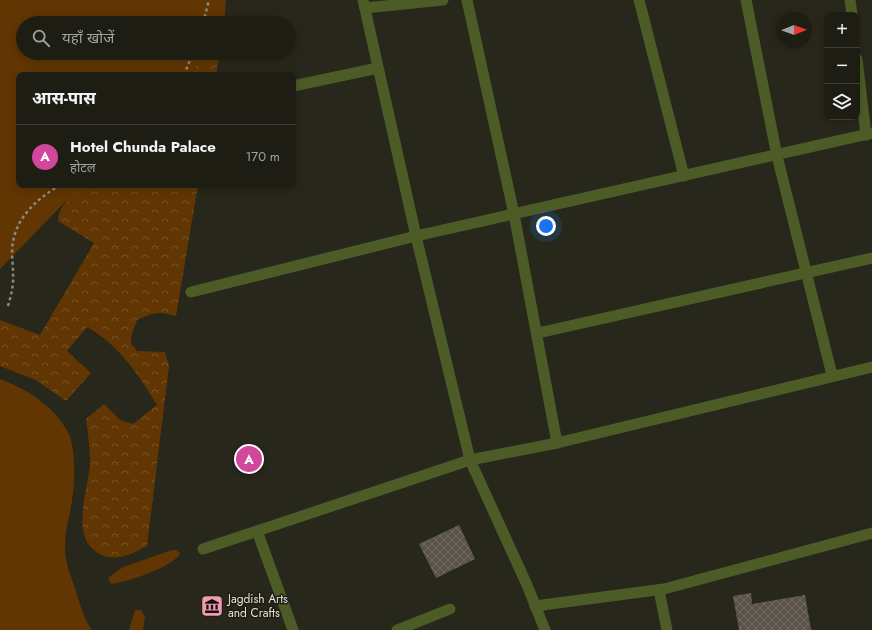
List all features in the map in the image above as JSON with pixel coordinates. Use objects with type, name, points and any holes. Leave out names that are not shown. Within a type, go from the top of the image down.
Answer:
[{"type":"street","points":[[443,0],[364,4],[416,236],[470,460],[545,630]]},
{"type":"street","points":[[467,0],[514,214],[538,333],[557,443]]},
{"type":"street","points":[[639,0],[684,176]]},
{"type":"street","points":[[746,0],[777,156],[832,375]]},
{"type":"street","points":[[850,0],[852,12]]},
{"type":"street","points":[[296,85],[378,68]]},
{"type":"street","points":[[190,292],[416,236],[777,156],[869,134],[860,78]]},
{"type":"street","points":[[538,333],[807,274],[872,258]]},
{"type":"street","points":[[203,549],[470,460],[557,443],[832,375],[872,367]]},
{"type":"street","points":[[257,531],[293,630]]},
{"type":"street","points":[[535,606],[659,590],[872,533]]},
{"type":"street","points":[[659,590],[667,630]]},
{"type":"street","points":[[397,630],[450,609]]},
{"type":"path","points":[[206,16],[209,0]]},
{"type":"path","points":[[185,72],[190,60]]},
{"type":"path","points":[[8,306],[12,290],[13,242],[18,225],[37,202],[48,192],[55,188]]},
{"type":"green space","points":[[0,0],[226,0],[225,16],[16,16],[16,60],[198,60],[193,72],[16,72],[16,188],[90,188],[66,201],[0,269]]},
{"type":"green space","points":[[198,60],[219,60],[217,72],[193,72]]},
{"type":"green space","points":[[90,188],[197,188],[176,316],[165,313],[156,313],[137,320],[131,337],[131,344],[137,351],[165,352],[169,366],[147,546],[135,552],[117,557],[104,556],[98,553],[89,545],[84,535],[82,524],[84,498],[90,462],[86,419],[104,404],[120,420],[133,424],[157,405],[143,382],[127,361],[109,342],[87,327],[67,351],[91,373],[66,401],[36,380],[0,366],[0,320],[40,335],[94,243],[58,221],[59,213],[62,207],[77,194]]},
{"type":"green space","points":[[0,379],[30,393],[47,406],[62,423],[70,437],[74,462],[74,487],[66,534],[65,551],[69,571],[82,611],[92,630],[0,630]]},
{"type":"green space","points":[[172,550],[177,550],[180,554],[168,564],[148,574],[111,584],[108,578],[123,567]]},
{"type":"green space","points":[[135,610],[141,610],[145,617],[143,630],[129,630]]},
{"type":"building","points":[[459,525],[475,559],[436,578],[419,544]]},
{"type":"building","points":[[751,593],[752,604],[805,595],[811,630],[739,630],[733,596]]},
{"type":"place","name":"Hotel Chunda Palace","points":[[249,459]]},
{"type":"place","name":"Jagdish Arts and Crafts","points":[[212,606]]}]
